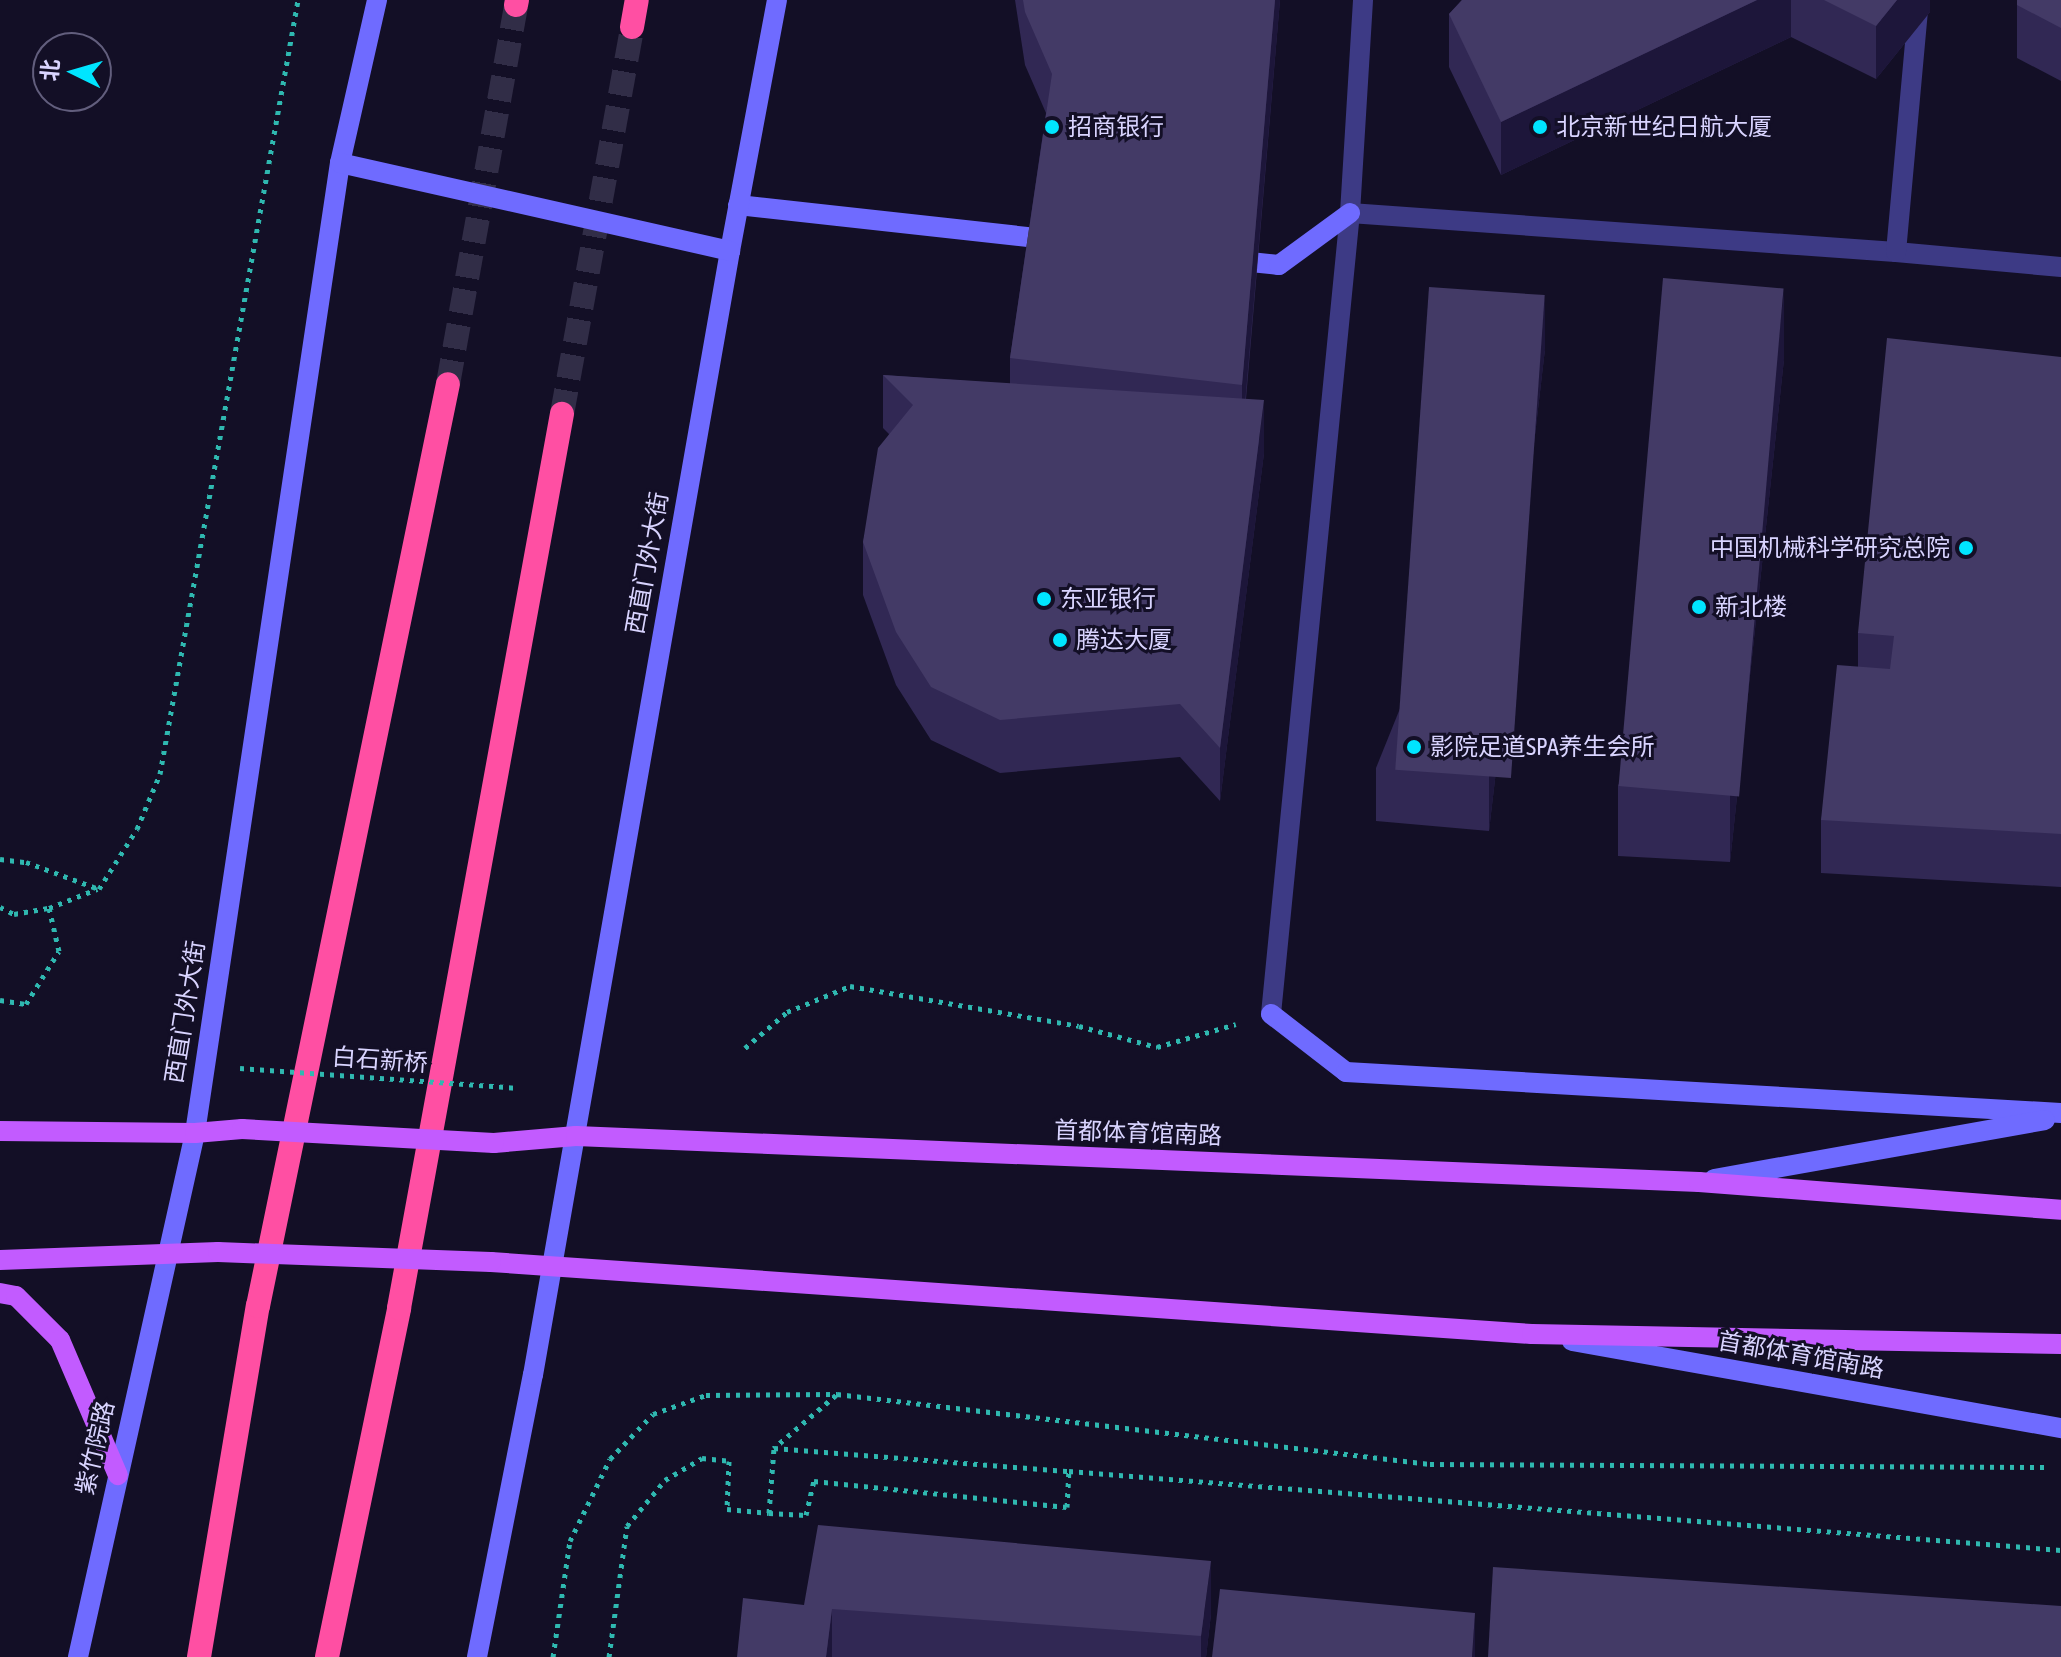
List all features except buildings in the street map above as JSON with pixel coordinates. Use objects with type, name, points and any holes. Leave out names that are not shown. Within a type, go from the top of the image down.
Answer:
[{"type":"highway","points":[[632,27],[637,0]]},
{"type":"highway","points":[[199,1657],[258,1306],[448,384]]},
{"type":"highway","points":[[327,1657],[399,1308],[562,414]]},
{"type":"main road","name":"首都体育馆南路","points":[[0,1131],[195,1133],[242,1129],[494,1143],[576,1136],[1699,1182],[2061,1210]]},
{"type":"main road","name":"首都体育馆南路","points":[[0,1260],[218,1252],[491,1262],[1532,1334],[2061,1344]]},
{"type":"main road","points":[[0,1293],[16,1296],[60,1340],[118,1475]]},
{"type":"street","name":"西直门外大街","points":[[169,1253],[195,1133],[340,163],[377,0]]},
{"type":"street","name":"西直门外大街","points":[[552,1267],[738,205],[777,0]]},
{"type":"street","points":[[1363,0],[1350,213],[1271,1014],[1346,1072],[2061,1115]]},
{"type":"street","points":[[1896,252],[1919,0]]},
{"type":"street","points":[[340,163],[730,251]]},
{"type":"street","points":[[738,205],[1072,242]]},
{"type":"street","points":[[1215,258],[1279,265],[1350,213],[1896,252],[2061,267]]},
{"type":"street","name":"首都体育馆南路","points":[[1699,1182],[2061,1115]]},
{"type":"street","name":"紫竹院路","points":[[78,1657],[169,1253]]},
{"type":"street","points":[[477,1657],[552,1267]]},
{"type":"street","name":"首都体育馆南路","points":[[1532,1334],[2061,1428]]},
{"type":"path","points":[[0,907],[14,914],[49,908],[99,889],[137,829],[160,774],[298,0]]},
{"type":"path","points":[[0,859],[26,862],[99,889]]},
{"type":"path","points":[[0,1000],[26,1004],[59,951],[49,908]]},
{"type":"path","points":[[745,1048],[787,1012],[850,986],[1079,1026],[1157,1047],[1271,1014]]},
{"type":"path","name":"白石新桥","points":[[240,1068],[518,1088]]},
{"type":"path","points":[[769,1513],[774,1448],[837,1394]]},
{"type":"path","points":[[553,1657],[570,1541],[610,1459],[653,1414],[706,1395],[837,1394],[1430,1464],[2061,1468]]},
{"type":"path","points":[[774,1448],[2061,1550]]},
{"type":"path","points":[[609,1657],[627,1526],[665,1480],[702,1458],[729,1461],[727,1509],[806,1515],[814,1481],[1067,1507],[1069,1471]]},
{"type":"tunnel","points":[[448,384],[516,5]]},
{"type":"tunnel","points":[[562,414],[632,27]]},
{"type":"place","name":"招商银行","points":[[1052,127]]},
{"type":"place","name":"北京新世纪日航大厦","points":[[1540,127]]},
{"type":"place","name":"中国机械科学研究总院","points":[[1966,548]]},
{"type":"place","name":"东亚银行","points":[[1044,599]]},
{"type":"place","name":"新北楼","points":[[1699,607]]},
{"type":"place","name":"腾达大厦","points":[[1060,640]]},
{"type":"place","name":"影院足道SPA养生会所","points":[[1414,747]]}]
